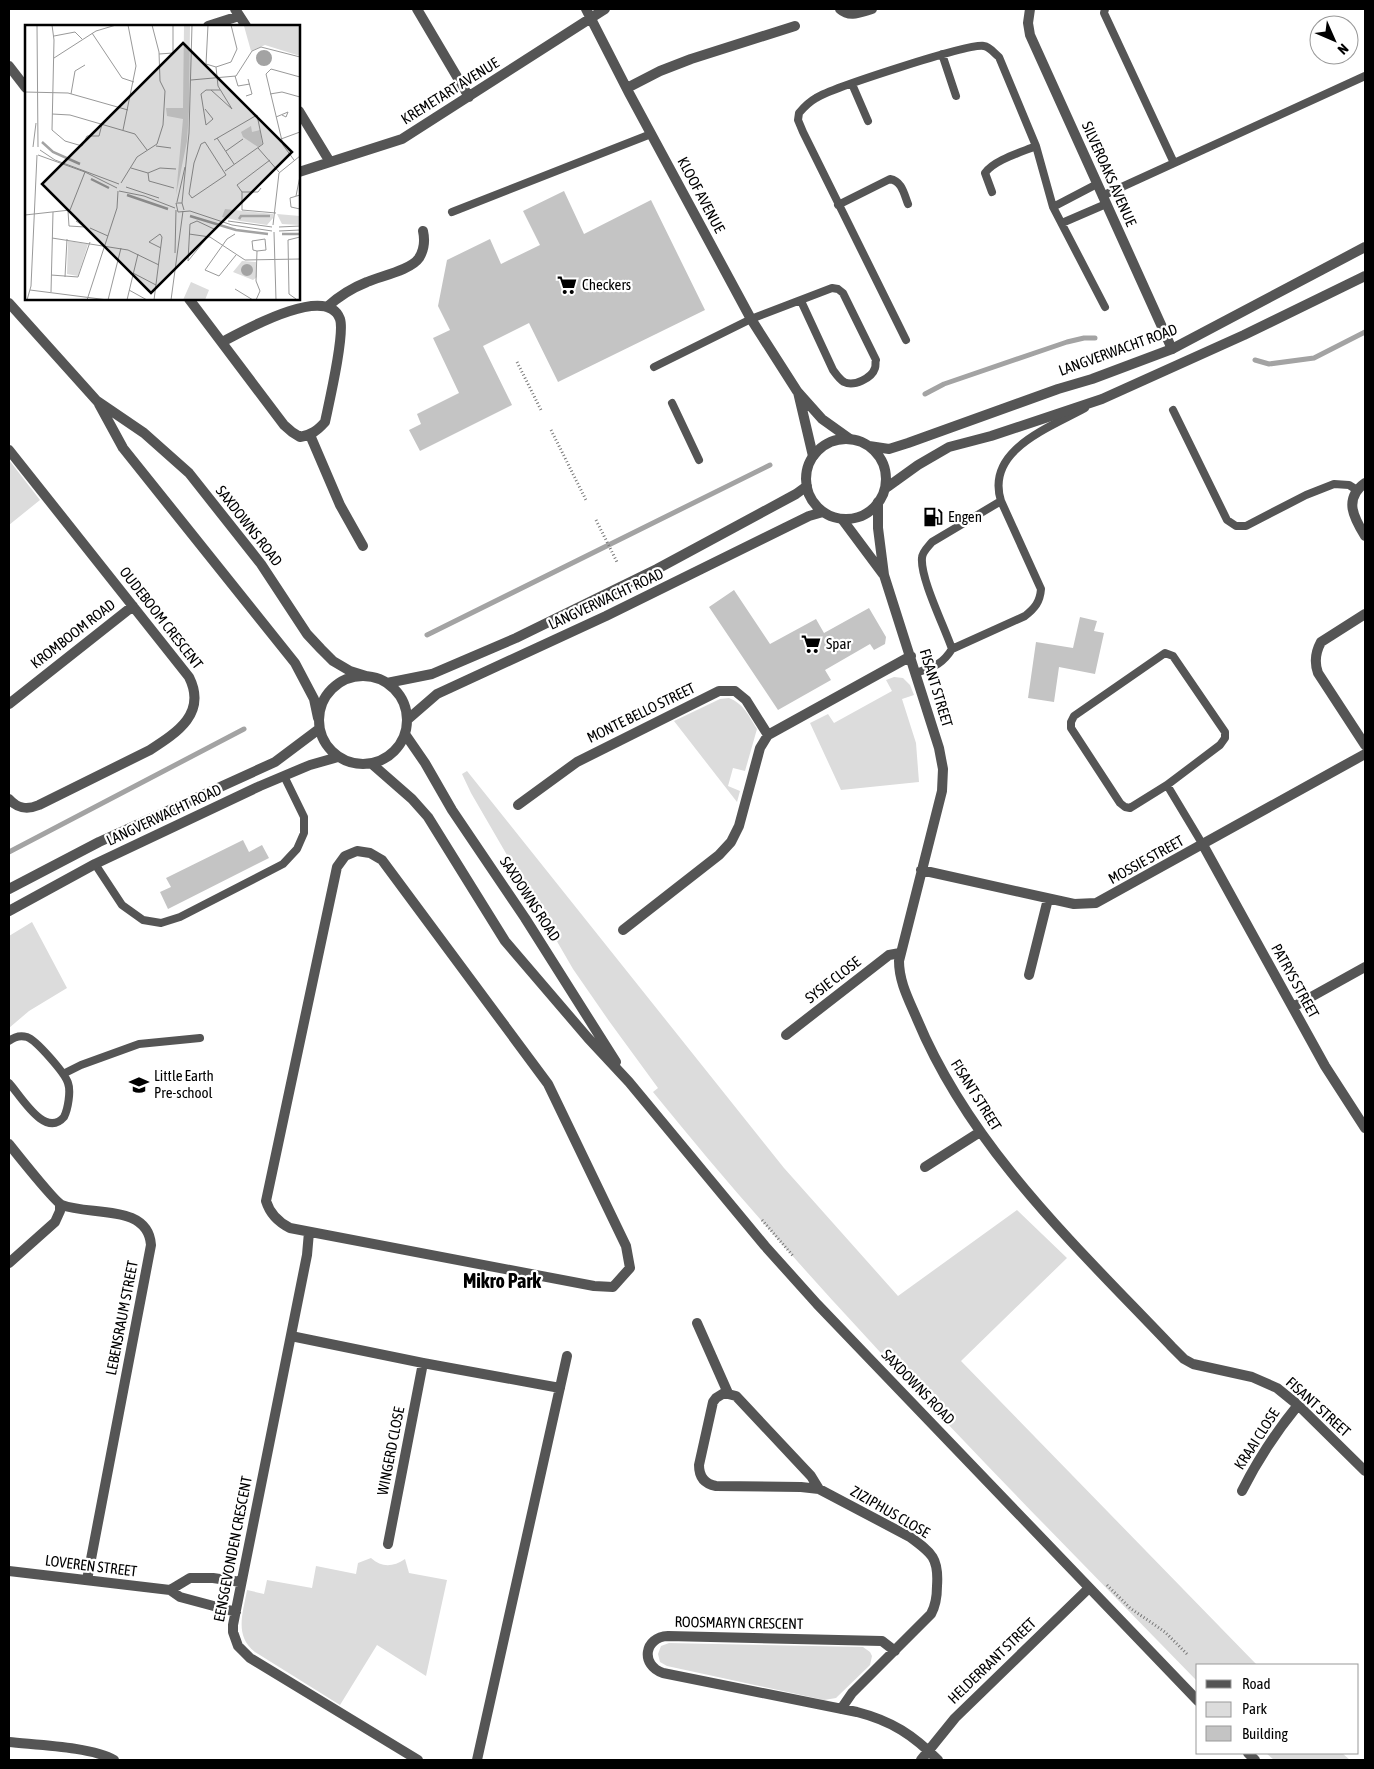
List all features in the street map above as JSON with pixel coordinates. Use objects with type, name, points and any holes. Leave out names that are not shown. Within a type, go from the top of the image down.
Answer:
[{"type":"street","points":[[417,9],[469,97]]},
{"type":"street","name":"KREMETART AVENUE","points":[[300,172],[402,139],[469,97],[589,13],[605,9]]},
{"type":"street","points":[[840,9],[848,14],[872,9]]},
{"type":"street","name":"SILVEROAKS AVENUE","points":[[1030,9],[1028,23],[1030,35],[1172,349]]},
{"type":"street","points":[[210,25],[237,12],[245,25]]},
{"type":"street","name":"KLOOF AVENUE","points":[[589,13],[651,134],[751,320],[798,391],[822,419],[850,439]]},
{"type":"street","points":[[627,88],[691,59],[795,26]]},
{"type":"street","points":[[9,66],[25,85]]},
{"type":"street","points":[[300,113],[330,162]]},
{"type":"street","points":[[327,307],[354,288],[410,266],[419,258],[423,248],[425,239],[423,232]]},
{"type":"street","name":"LANGVERWACHT ROAD","points":[[869,446],[890,449],[1058,389],[1092,379],[1172,349],[1365,247]]},
{"type":"street","points":[[886,488],[886,472],[882,462],[869,446],[850,439],[830,442],[820,448],[808,465],[806,475],[807,486],[812,500],[823,512],[842,519],[863,515],[878,502],[886,488],[918,465],[950,447],[991,436],[1102,399],[1244,335],[1365,276]]},
{"type":"street","points":[[190,300],[284,425],[300,437],[310,435],[325,422],[342,334],[340,318],[334,311],[318,305],[305,307],[246,329],[222,342]]},
{"type":"street","name":"SAXDOWNS ROAD","points":[[9,303],[97,401],[123,448],[295,663],[314,699],[318,718]]},
{"type":"street","name":"KLOOF AVENUE","points":[[798,391],[814,456]]},
{"type":"street","name":"SAXDOWNS ROAD","points":[[97,401],[144,433],[189,473],[261,564],[307,634],[333,661],[350,671],[366,676]]},
{"type":"street","points":[[310,435],[340,504],[363,546]]},
{"type":"street","name":"OUDEBOOM CRESCENT","points":[[9,450],[189,677],[195,688],[193,712],[178,730],[150,750],[39,806],[28,809],[21,808],[14,805],[9,799]]},
{"type":"street","points":[[1365,483],[1357,490],[1352,511],[1365,536]]},
{"type":"street","name":"LANGVERWACHT ROAD","points":[[387,683],[432,674],[516,638],[657,569],[796,494],[807,486]]},
{"type":"street","name":"FISANT STREET","points":[[878,502],[878,528],[884,575],[939,748],[942,769],[942,790],[900,953],[899,971],[929,1048],[980,1132],[1010,1173],[1046,1215],[1184,1359],[1206,1368],[1265,1382],[1277,1388],[1298,1405],[1365,1471]]},
{"type":"street","name":"LANGVERWACHT ROAD","points":[[407,720],[437,694],[606,616],[809,516],[823,512]]},
{"type":"street","name":"FISANT STREET","points":[[842,519],[884,575]]},
{"type":"street","name":"KROMBOOM ROAD","points":[[9,704],[133,606]]},
{"type":"street","points":[[1365,614],[1321,642],[1315,661],[1318,673],[1365,745]]},
{"type":"street","points":[[623,930],[719,855],[731,842],[739,826],[760,748],[768,735],[911,656]]},
{"type":"street","points":[[366,676],[377,678],[387,683],[396,691],[403,700],[407,720],[405,734],[400,745],[392,754],[372,764],[360,765],[338,758],[330,750],[323,740],[318,718],[326,696],[334,687],[349,679],[366,676]]},
{"type":"street","name":"MONTE BELLO STREET","points":[[518,806],[577,762],[719,691],[735,692],[746,700],[768,735]]},
{"type":"street","name":"LANGVERWACHT ROAD","points":[[9,889],[99,842],[275,762],[319,729]]},
{"type":"street","name":"SAXDOWNS ROAD","points":[[405,734],[425,763],[452,810],[525,918],[629,1082]]},
{"type":"street","name":"MOSSIE STREET","points":[[922,870],[1048,899],[1081,905],[1096,904],[1365,754]]},
{"type":"street","name":"LANGVERWACHT ROAD","points":[[9,911],[95,864],[284,776],[310,765],[338,758]]},
{"type":"street","name":"SAXDOWNS ROAD","points":[[372,764],[428,817],[505,941],[588,1038],[629,1082],[721,1194],[817,1304],[1196,1699]]},
{"type":"street","name":"PATRYS STREET","points":[[1203,845],[1325,1066],[1365,1128]]},
{"type":"street","points":[[357,851],[370,853],[382,860],[548,1084],[626,1246],[630,1268],[613,1287],[594,1286],[309,1232],[283,1225],[272,1214],[266,1200],[337,867],[344,856],[357,851]]},
{"type":"street","points":[[1029,975],[1048,899]]},
{"type":"street","name":"SYSIE CLOSE","points":[[786,1036],[888,955],[900,953]]},
{"type":"street","points":[[1293,1007],[1365,967]]},
{"type":"street","points":[[925,1167],[980,1132]]},
{"type":"street","points":[[9,1144],[60,1204],[60,1211],[55,1222],[9,1263]]},
{"type":"street","name":"LEBENSRAUM STREET","points":[[60,1204],[132,1217],[145,1226],[151,1245],[87,1580]]},
{"type":"street","name":"EENSGEVONDEN CRESCENT","points":[[309,1232],[307,1255],[241,1582],[233,1632],[238,1646],[243,1653],[418,1760]]},
{"type":"street","name":"ZIZIPHUS CLOSE","points":[[697,1324],[728,1393]]},
{"type":"street","points":[[291,1336],[560,1388]]},
{"type":"street","points":[[477,1760],[567,1356]]},
{"type":"street","name":"WINGERD CLOSE","points":[[388,1544],[423,1363]]},
{"type":"street","name":"ZIZIPHUS CLOSE","points":[[818,1489],[811,1476],[739,1398],[728,1393],[719,1395],[713,1402],[699,1465],[703,1479],[716,1486],[802,1487],[818,1489],[910,1537],[932,1556],[938,1568],[936,1602],[933,1610],[928,1618],[895,1651]]},
{"type":"street","name":"KRAAI CLOSE","points":[[1242,1491],[1256,1463],[1276,1432],[1298,1405]]},
{"type":"street","name":"LOVEREN STREET","points":[[9,1571],[170,1590],[180,1597],[236,1612]]},
{"type":"street","points":[[170,1590],[190,1578],[213,1578],[241,1582]]},
{"type":"street","name":"HELDERRANT STREET","points":[[921,1760],[955,1718],[1089,1588]]},
{"type":"street","name":"ROOSMARYN CRESCENT","points":[[895,1651],[882,1641],[668,1636],[657,1638],[649,1646],[648,1658],[653,1667],[663,1673],[857,1712],[885,1720],[909,1734],[938,1760]]},
{"type":"street","points":[[841,1709],[852,1693],[895,1651]]},
{"type":"street","points":[[9,1742],[91,1752],[114,1760]]},
{"type":"lane","points":[[1105,9],[1104,13],[1174,163]]},
{"type":"lane","points":[[906,340],[803,132],[798,120],[799,113],[817,97],[852,84],[942,54],[983,45],[991,49],[999,57],[1036,146],[1053,207],[1105,308]]},
{"type":"lane","points":[[942,54],[956,96]]},
{"type":"lane","points":[[1062,223],[1174,163],[1365,76]]},
{"type":"lane","points":[[852,84],[868,121]]},
{"type":"lane","points":[[452,212],[651,134]]},
{"type":"lane","points":[[992,192],[985,173],[988,169],[998,162],[1036,146]]},
{"type":"lane","points":[[838,206],[890,179],[896,180],[900,184],[908,204]]},
{"type":"lane","points":[[1053,207],[1097,184]]},
{"type":"lane","points":[[654,367],[751,320],[832,288],[838,289],[843,293],[876,360],[875,369],[871,375],[856,383],[844,381],[838,377],[801,301]]},
{"type":"lane","points":[[916,673],[938,665],[948,656],[952,649],[1025,616],[1041,598],[1042,589],[1001,501],[997,490],[998,480],[1004,462],[1016,448],[1035,435],[1102,399]]},
{"type":"lane","points":[[672,403],[699,460]]},
{"type":"lane","points":[[1173,410],[1227,520],[1236,526],[1246,526],[1306,495],[1334,484],[1349,485],[1357,490]]},
{"type":"lane","points":[[952,649],[924,575],[922,558],[925,549],[932,542],[1001,501]]},
{"type":"lane","points":[[1165,653],[1173,656],[1225,732],[1225,738],[1220,745],[1167,785],[1130,808],[1124,807],[1071,728],[1074,716],[1165,653]]},
{"type":"lane","points":[[95,864],[122,905],[143,920],[161,923],[180,917],[283,864],[297,849],[304,833],[304,817],[284,776]]},
{"type":"lane","points":[[1167,785],[1203,845]]},
{"type":"lane","points":[[9,1041],[18,1036],[28,1037],[63,1074],[69,1088],[66,1113],[62,1120],[54,1124],[41,1121],[9,1082]]},
{"type":"lane","points":[[63,1074],[81,1065],[139,1044],[200,1038]]},
{"type":"path","points":[[517,362],[542,412]]},
{"type":"path","points":[[551,430],[587,502]]},
{"type":"path","points":[[596,520],[617,562]]},
{"type":"path","points":[[762,1219],[798,1262]]},
{"type":"path","points":[[1104,1582],[1130,1608],[1165,1632],[1188,1655]]},
{"type":"green space","points":[[9,460],[40,500],[9,525]]},
{"type":"green space","points":[[894,677],[903,678],[910,685],[914,695],[902,699],[916,743],[919,782],[841,790],[810,723],[828,714],[834,723],[892,691],[886,680]]},
{"type":"green space","points":[[729,698],[742,707],[757,729],[745,771],[733,768],[728,786],[740,791],[737,802],[674,721],[720,699]]},
{"type":"green space","points":[[467,771],[784,1168],[898,1296],[1017,1210],[1067,1258],[961,1361],[1256,1664],[1196,1664],[1196,1680],[988,1466],[850,1320],[783,1245],[653,1092],[658,1088],[573,969],[471,793],[462,774]]},
{"type":"green space","points":[[32,922],[67,988],[29,1011],[9,1028],[9,936]]},
{"type":"green space","points":[[371,1558],[383,1565],[396,1564],[405,1559],[409,1573],[447,1580],[426,1676],[377,1645],[340,1705],[248,1646],[242,1631],[242,1616],[247,1590],[264,1594],[267,1580],[312,1588],[316,1566],[356,1574],[358,1563]]},
{"type":"green space","points":[[669,1643],[863,1647],[872,1656],[870,1665],[836,1698],[824,1700],[667,1666],[660,1662],[658,1654],[661,1646]]},
{"type":"green space","points":[[1267,1754],[1343,1754],[1350,1760],[1274,1760]]},
{"type":"building","name":"Checkers","points":[[564,191],[584,234],[651,200],[705,310],[558,382],[529,323],[483,346],[512,405],[420,451],[409,430],[421,424],[417,414],[459,393],[433,338],[450,330],[438,306],[447,260],[490,239],[501,264],[540,245],[523,211]]},
{"type":"building","points":[[734,590],[770,644],[816,619],[824,633],[869,608],[886,637],[885,644],[874,650],[870,644],[825,670],[831,680],[778,710],[709,607]]},
{"type":"building","points":[[1080,617],[1097,621],[1094,631],[1104,633],[1095,674],[1059,667],[1054,702],[1028,698],[1036,642],[1073,648]]},
{"type":"building","points":[[243,840],[249,852],[262,845],[269,858],[168,909],[160,892],[171,887],[166,878]]},
{"type":"waterway","points":[[1255,360],[1269,364],[1314,358],[1365,332]]},
{"type":"waterway","points":[[925,394],[944,384],[1067,342],[1084,338],[1095,338]]},
{"type":"waterway","points":[[427,635],[770,465]]},
{"type":"waterway","points":[[9,852],[244,729]]},
{"type":"place","name":"Checkers","points":[[567,285]]},
{"type":"place","name":"Engen","points":[[933,517]]},
{"type":"place","name":"Spar","points":[[811,644]]},
{"type":"place","name":"Little Earth Pre-school","points":[[139,1085]]},
{"type":"district","name":"Mikro Park","points":[[502,1281]]}]
